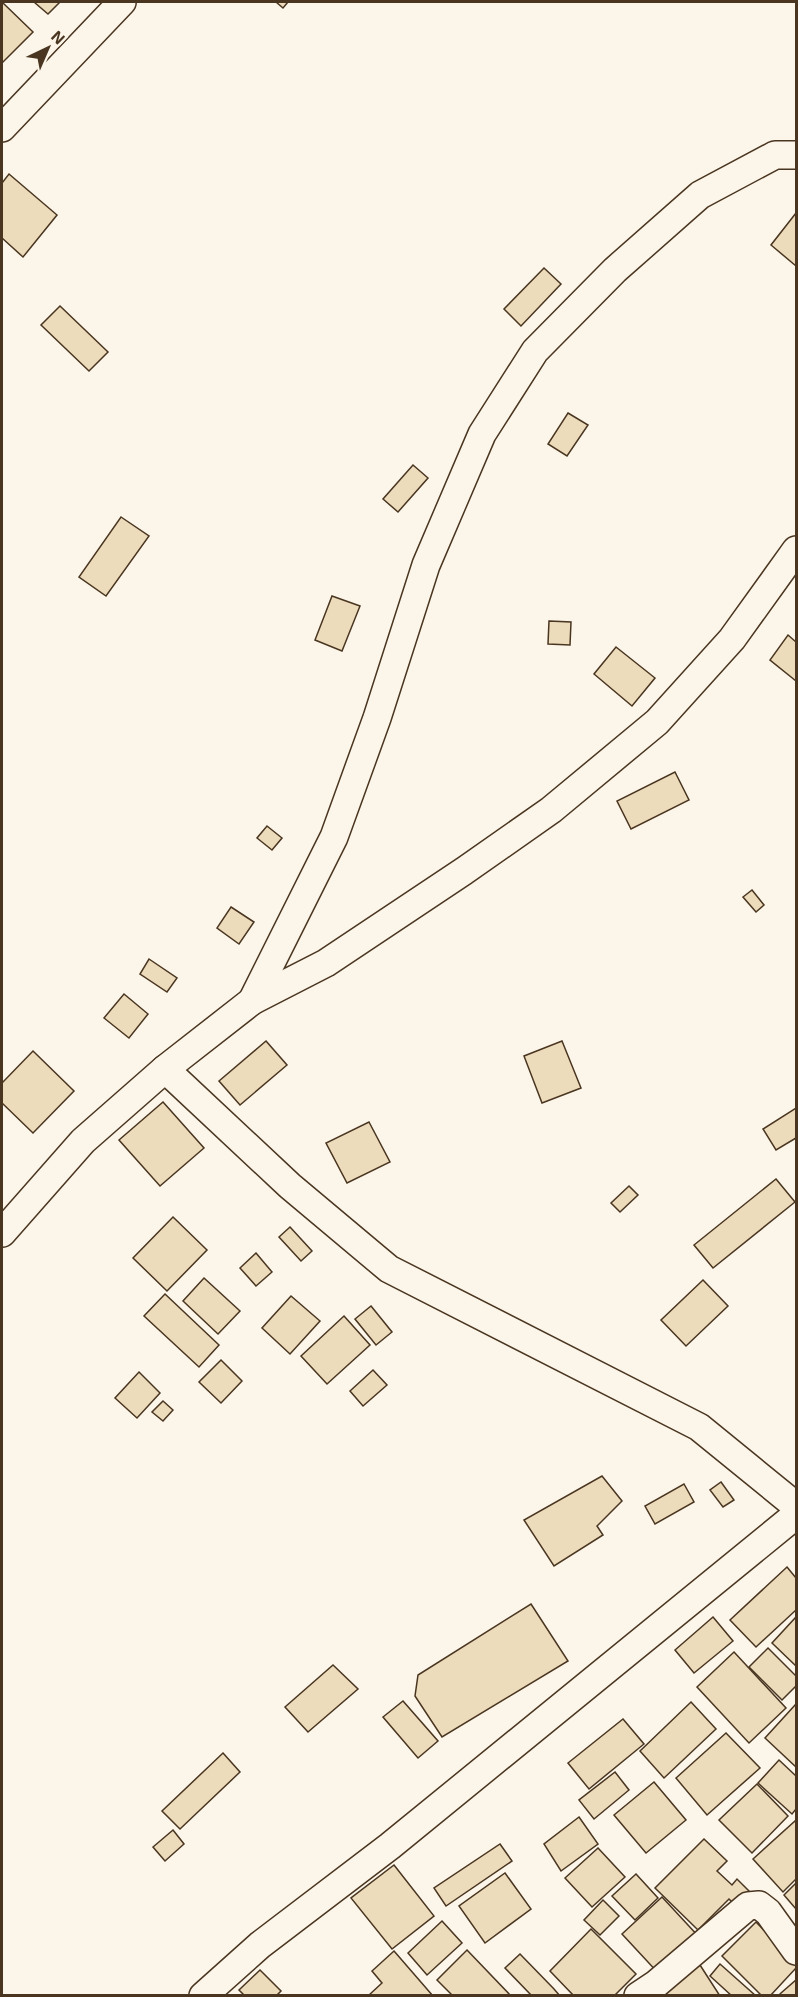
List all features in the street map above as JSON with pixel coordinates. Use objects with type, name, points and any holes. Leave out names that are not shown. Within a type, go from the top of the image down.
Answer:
[{"type":"street","points":[[2,128],[122,2]]},
{"type":"street","points":[[252,1001],[334,837],[377,718],[426,565],[482,434],[499,406],[535,351],[615,270],[700,195],[775,155],[796,155]]},
{"type":"street","points":[[2,1233],[83,1141],[165,1069],[252,1001],[326,963],[384,926],[551,810],[657,722],[732,639],[796,550]]},
{"type":"street","points":[[165,1069],[290,1186],[390,1269],[699,1427],[796,1506]]},
{"type":"street","points":[[203,1995],[260,1945],[390,1846],[796,1515]]},
{"type":"street","points":[[638,1995],[657,1984],[748,1906],[759,1905],[768,1912],[796,1951]]},
{"type":"building","points":[[34,2],[60,2],[48,14]]},
{"type":"building","points":[[276,2],[288,2],[283,8]]},
{"type":"building","points":[[3,3],[33,32],[2,63],[2,5]]},
{"type":"building","points":[[9,174],[57,215],[23,257],[2,238],[2,183]]},
{"type":"building","points":[[796,213],[796,266],[771,245]]},
{"type":"building","points":[[544,268],[561,284],[521,326],[504,309]]},
{"type":"building","points":[[60,306],[108,352],[89,371],[41,325]]},
{"type":"building","points":[[568,413],[588,425],[567,456],[548,444]]},
{"type":"building","points":[[413,465],[428,478],[398,512],[383,499]]},
{"type":"building","points":[[121,517],[149,536],[106,596],[79,577]]},
{"type":"building","points":[[332,596],[360,606],[342,651],[315,640]]},
{"type":"building","points":[[549,621],[571,622],[570,645],[548,644]]},
{"type":"building","points":[[788,635],[796,642],[796,681],[770,660]]},
{"type":"building","points":[[616,647],[655,678],[632,706],[594,674]]},
{"type":"building","points":[[675,772],[689,800],[631,829],[617,801]]},
{"type":"building","points":[[267,826],[282,838],[272,850],[257,838]]},
{"type":"building","points":[[752,890],[764,905],[756,912],[743,897]]},
{"type":"building","points":[[231,907],[254,922],[239,944],[217,928]]},
{"type":"building","points":[[149,959],[177,978],[167,992],[140,974]]},
{"type":"building","points":[[124,994],[148,1014],[129,1038],[104,1018]]},
{"type":"building","points":[[266,1041],[287,1065],[240,1105],[219,1081]]},
{"type":"building","points":[[562,1041],[581,1088],[542,1103],[524,1056]]},
{"type":"building","points":[[33,1051],[74,1091],[33,1133],[2,1103],[2,1083]]},
{"type":"building","points":[[163,1102],[204,1148],[160,1186],[119,1140]]},
{"type":"building","points":[[796,1108],[796,1138],[776,1150],[763,1129]]},
{"type":"building","points":[[369,1122],[390,1162],[347,1183],[326,1143]]},
{"type":"building","points":[[776,1179],[795,1202],[713,1268],[694,1245]]},
{"type":"building","points":[[629,1186],[638,1195],[620,1212],[611,1203]]},
{"type":"building","points":[[173,1217],[207,1250],[167,1291],[133,1258]]},
{"type":"building","points":[[290,1227],[312,1251],[301,1261],[279,1237]]},
{"type":"building","points":[[256,1253],[272,1272],[256,1286],[240,1268]]},
{"type":"building","points":[[204,1278],[240,1311],[218,1334],[183,1301]]},
{"type":"building","points":[[703,1280],[728,1306],[686,1346],[661,1320]]},
{"type":"building","points":[[165,1294],[219,1345],[199,1367],[144,1316]]},
{"type":"building","points":[[291,1296],[320,1321],[290,1354],[262,1328]]},
{"type":"building","points":[[371,1306],[392,1332],[376,1345],[355,1319]]},
{"type":"building","points":[[344,1316],[370,1345],[327,1384],[301,1356]]},
{"type":"building","points":[[221,1360],[242,1381],[221,1403],[199,1382]]},
{"type":"building","points":[[373,1370],[387,1385],[363,1406],[350,1391]]},
{"type":"building","points":[[139,1372],[160,1393],[137,1418],[115,1398]]},
{"type":"building","points":[[163,1401],[173,1410],[163,1421],[152,1412]]},
{"type":"building","points":[[602,1476],[622,1501],[597,1526],[603,1535],[554,1566],[524,1520]]},
{"type":"building","points":[[721,1482],[734,1500],[723,1507],[710,1490]]},
{"type":"building","points":[[684,1484],[694,1502],[655,1524],[645,1506]]},
{"type":"building","points":[[787,1567],[796,1578],[796,1610],[756,1647],[730,1620]]},
{"type":"building","points":[[531,1604],[568,1661],[442,1737],[415,1696],[418,1675]]},
{"type":"building","points":[[713,1617],[733,1641],[694,1673],[675,1650]]},
{"type":"building","points":[[796,1617],[796,1666],[772,1643]]},
{"type":"building","points":[[768,1648],[796,1676],[796,1686],[782,1700],[749,1667]]},
{"type":"building","points":[[734,1652],[786,1708],[749,1743],[697,1687]]},
{"type":"building","points":[[333,1665],[358,1689],[308,1732],[285,1707]]},
{"type":"building","points":[[403,1701],[438,1741],[418,1758],[383,1717]]},
{"type":"building","points":[[691,1702],[716,1729],[664,1778],[640,1751]]},
{"type":"building","points":[[796,1704],[796,1767],[765,1738]]},
{"type":"building","points":[[623,1719],[644,1744],[589,1789],[568,1763]]},
{"type":"building","points":[[726,1733],[760,1768],[707,1815],[676,1778]]},
{"type":"building","points":[[223,1753],[240,1772],[180,1829],[162,1811]]},
{"type":"building","points":[[779,1760],[796,1776],[796,1809],[792,1814],[758,1783]]},
{"type":"building","points":[[615,1772],[629,1790],[594,1819],[579,1800]]},
{"type":"building","points":[[654,1782],[686,1820],[646,1853],[614,1815]]},
{"type":"building","points":[[757,1784],[788,1816],[752,1853],[719,1820]]},
{"type":"building","points":[[579,1817],[598,1844],[561,1871],[544,1844]]},
{"type":"building","points":[[795,1821],[796,1879],[783,1892],[753,1859]]},
{"type":"building","points":[[173,1830],[184,1844],[165,1861],[153,1847]]},
{"type":"building","points":[[704,1839],[727,1861],[717,1871],[732,1885],[737,1879],[749,1891],[735,1905],[729,1899],[698,1930],[655,1888]]},
{"type":"building","points":[[500,1844],[512,1861],[446,1906],[434,1888]]},
{"type":"building","points":[[598,1848],[625,1877],[592,1907],[565,1878]]},
{"type":"building","points":[[394,1865],[434,1916],[392,1949],[351,1898]]},
{"type":"building","points":[[505,1873],[531,1909],[485,1943],[459,1906]]},
{"type":"building","points":[[636,1874],[658,1898],[635,1920],[612,1896]]},
{"type":"building","points":[[796,1883],[796,1909],[784,1895]]},
{"type":"building","points":[[662,1897],[700,1938],[660,1975],[622,1934]]},
{"type":"building","points":[[603,1900],[619,1916],[600,1935],[584,1920]]},
{"type":"building","points":[[442,1921],[462,1943],[427,1975],[408,1953]]},
{"type":"building","points":[[756,1922],[796,1963],[796,1968],[770,1996],[762,1996],[722,1956]]},
{"type":"building","points":[[591,1929],[636,1974],[614,1996],[574,1996],[550,1971]]},
{"type":"building","points":[[467,1950],[511,1996],[453,1996],[437,1980]]},
{"type":"building","points":[[394,1951],[433,1996],[368,1996],[382,1983],[372,1971]]},
{"type":"building","points":[[520,1954],[560,1996],[532,1996],[505,1968]]},
{"type":"building","points":[[720,1964],[756,1996],[732,1996],[710,1976]]},
{"type":"building","points":[[700,1965],[720,1996],[655,1996],[678,1980]]},
{"type":"building","points":[[260,1970],[281,1991],[276,1996],[245,1996],[239,1990]]},
{"type":"building","points":[[796,1980],[796,1996],[778,1996],[781,1993]]}]
